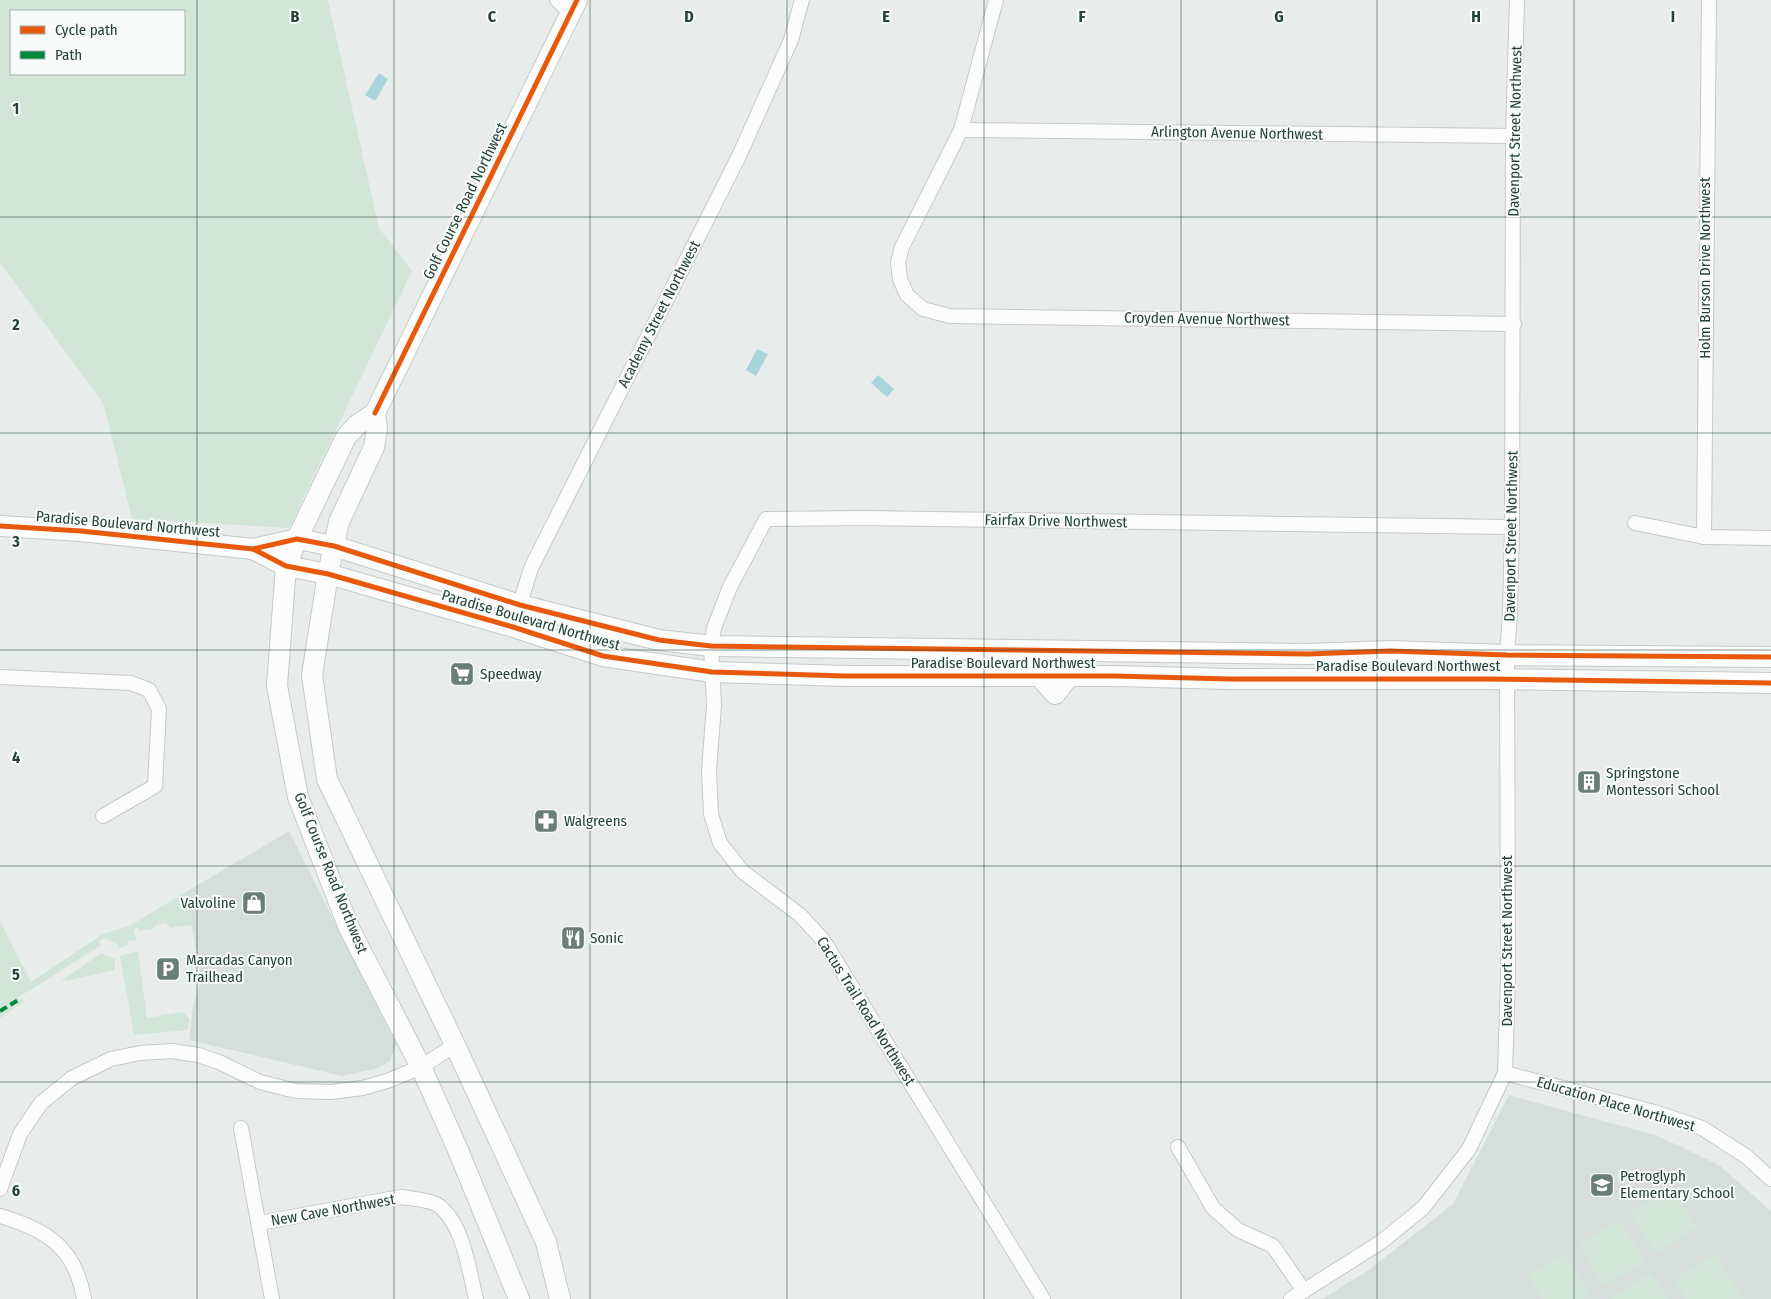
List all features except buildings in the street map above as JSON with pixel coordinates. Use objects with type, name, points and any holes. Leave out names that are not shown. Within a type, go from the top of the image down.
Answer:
[{"type":"street","points":[[557,0],[574,7]]},
{"type":"street","name":"Academy Street Northwest","points":[[513,627],[532,568],[739,156],[790,40],[802,0]]},
{"type":"street","points":[[961,130],[996,0]]},
{"type":"street","name":"Davenport Street Northwest","points":[[1505,1073],[1508,978],[1507,655],[1512,527],[1513,136],[1517,0]]},
{"type":"street","name":"Holm Burson Drive Northwest","points":[[1704,537],[1709,0]]},
{"type":"street","name":"Golf Course Road Northwest","points":[[519,1299],[458,1150],[421,1067],[349,928],[298,797],[277,686],[286,566],[297,538],[346,437],[358,425],[375,413],[574,7]]},
{"type":"street","name":"Arlington Avenue Northwest","points":[[961,130],[1513,136]]},
{"type":"street","name":"Croyden Avenue Northwest","points":[[961,130],[902,247],[898,262],[900,279],[907,295],[923,309],[950,316],[1514,324]]},
{"type":"street","name":"Golf Course Road Northwest","points":[[375,413],[377,429],[374,447],[339,522],[328,574],[312,675],[327,779],[455,1045],[546,1242],[560,1299]]},
{"type":"street","name":"Fairfax Drive Northwest","points":[[712,672],[711,646],[714,628],[730,587],[766,519],[864,518],[1512,527]]},
{"type":"street","points":[[1635,523],[1704,537],[1771,538]]},
{"type":"street","name":"Paradise Boulevard Northwest","points":[[0,526],[81,531],[253,549],[297,538],[334,546],[520,605],[658,640],[711,646],[1308,654],[1390,651],[1507,655],[1771,657]]},
{"type":"street","name":"Paradise Boulevard Northwest","points":[[253,549],[286,566],[328,574],[513,627],[603,656],[712,672],[844,676],[1039,676]]},
{"type":"street","points":[[904,649],[939,675]]},
{"type":"street","points":[[1016,650],[1055,694],[1067,676],[1096,651]]},
{"type":"street","points":[[1313,678],[1330,665],[1347,660],[1370,658],[1390,651]]},
{"type":"street","name":"Cactus Trail Road Northwest","points":[[712,672],[714,705],[709,771],[711,814],[720,843],[743,872],[800,915],[823,940],[1043,1299]]},
{"type":"street","name":"Paradise Boulevard Northwest","points":[[1067,676],[1771,683]]},
{"type":"street","points":[[0,677],[131,683],[149,690],[159,709],[155,786],[102,816]]},
{"type":"street","points":[[0,1188],[20,1134],[41,1103],[72,1078],[111,1059],[140,1053],[172,1051],[219,1062],[260,1082],[296,1091],[331,1092],[363,1088],[421,1067],[455,1045]]},
{"type":"street","points":[[1291,1299],[1381,1242],[1423,1208],[1469,1149],[1505,1073]]},
{"type":"street","name":"Education Place Northwest","points":[[1505,1073],[1654,1112],[1702,1128],[1747,1157],[1771,1179]]},
{"type":"street","points":[[241,1128],[272,1299]]},
{"type":"street","points":[[1178,1147],[1213,1208],[1238,1230],[1273,1246],[1304,1291]]},
{"type":"street","name":"New Cave Northwest","points":[[259,1223],[401,1198],[422,1199],[435,1204],[448,1215],[458,1233],[476,1299]]},
{"type":"street","points":[[0,1216],[24,1223],[45,1234],[61,1248],[73,1264],[81,1283],[84,1299]]},
{"type":"shaded area","points":[[289,831],[396,1044],[390,1061],[378,1068],[342,1076],[189,1040],[193,1007],[201,977],[186,892]]},
{"type":"shaded area","name":"Petroglyph Elementary School","points":[[1509,1095],[1658,1136],[1719,1165],[1771,1211],[1771,1299],[1322,1299],[1370,1269],[1453,1204]]},
{"type":"green space","points":[[0,0],[328,0],[379,228],[412,271],[289,528],[132,519],[103,403],[0,263]]},
{"type":"green space","points":[[186,892],[192,925],[170,928],[166,923],[156,925],[153,929],[138,931],[139,928],[133,929],[137,940],[128,941],[128,945],[119,948],[118,945],[104,938],[99,942],[101,945],[18,997],[24,1002],[0,1018],[0,921],[31,982],[103,934],[129,926]]},
{"type":"green space","points":[[138,951],[147,1018],[180,1012],[184,1013],[190,1020],[187,1030],[134,1035],[120,956]]},
{"type":"green space","points":[[101,953],[115,959],[115,970],[60,982]]},
{"type":"green space","points":[[1671,1187],[1697,1227],[1656,1253],[1630,1213]]},
{"type":"green space","points":[[1619,1220],[1645,1261],[1604,1286],[1579,1245]]},
{"type":"green space","points":[[1564,1253],[1590,1295],[1582,1299],[1543,1299],[1528,1275]]},
{"type":"green space","points":[[1715,1254],[1744,1299],[1686,1299],[1674,1280]]},
{"type":"green space","points":[[1651,1273],[1667,1299],[1610,1299]]},
{"type":"water","points":[[379,73],[388,79],[375,101],[365,95]]},
{"type":"water","points":[[757,349],[768,354],[756,376],[746,370]]},
{"type":"water","points":[[878,375],[894,389],[887,397],[871,383]]},
{"type":"marked path","points":[[0,1011],[20,999]]},
{"type":"cycle path","points":[[375,413],[577,0]]},
{"type":"cycle path","points":[[0,526],[81,531],[253,549],[297,539],[334,546],[520,605],[659,640],[711,646],[1308,654],[1390,651],[1507,655],[1771,657]]},
{"type":"cycle path","points":[[253,549],[286,566],[328,574],[513,627],[603,656],[712,672],[845,676],[1115,676],[1229,679],[1487,679],[1771,683]]},
{"type":"place","name":"Speedway","points":[[462,674]]},
{"type":"place","name":"Springstone Montessori School","points":[[1589,782]]},
{"type":"place","name":"Walgreens","points":[[546,821]]},
{"type":"place","name":"Valvoline","points":[[254,903]]},
{"type":"place","name":"Sonic","points":[[573,938]]},
{"type":"place","name":"Marcadas Canyon Trailhead","points":[[168,969]]},
{"type":"place","name":"Petroglyph Elementary School","points":[[1602,1185]]}]
